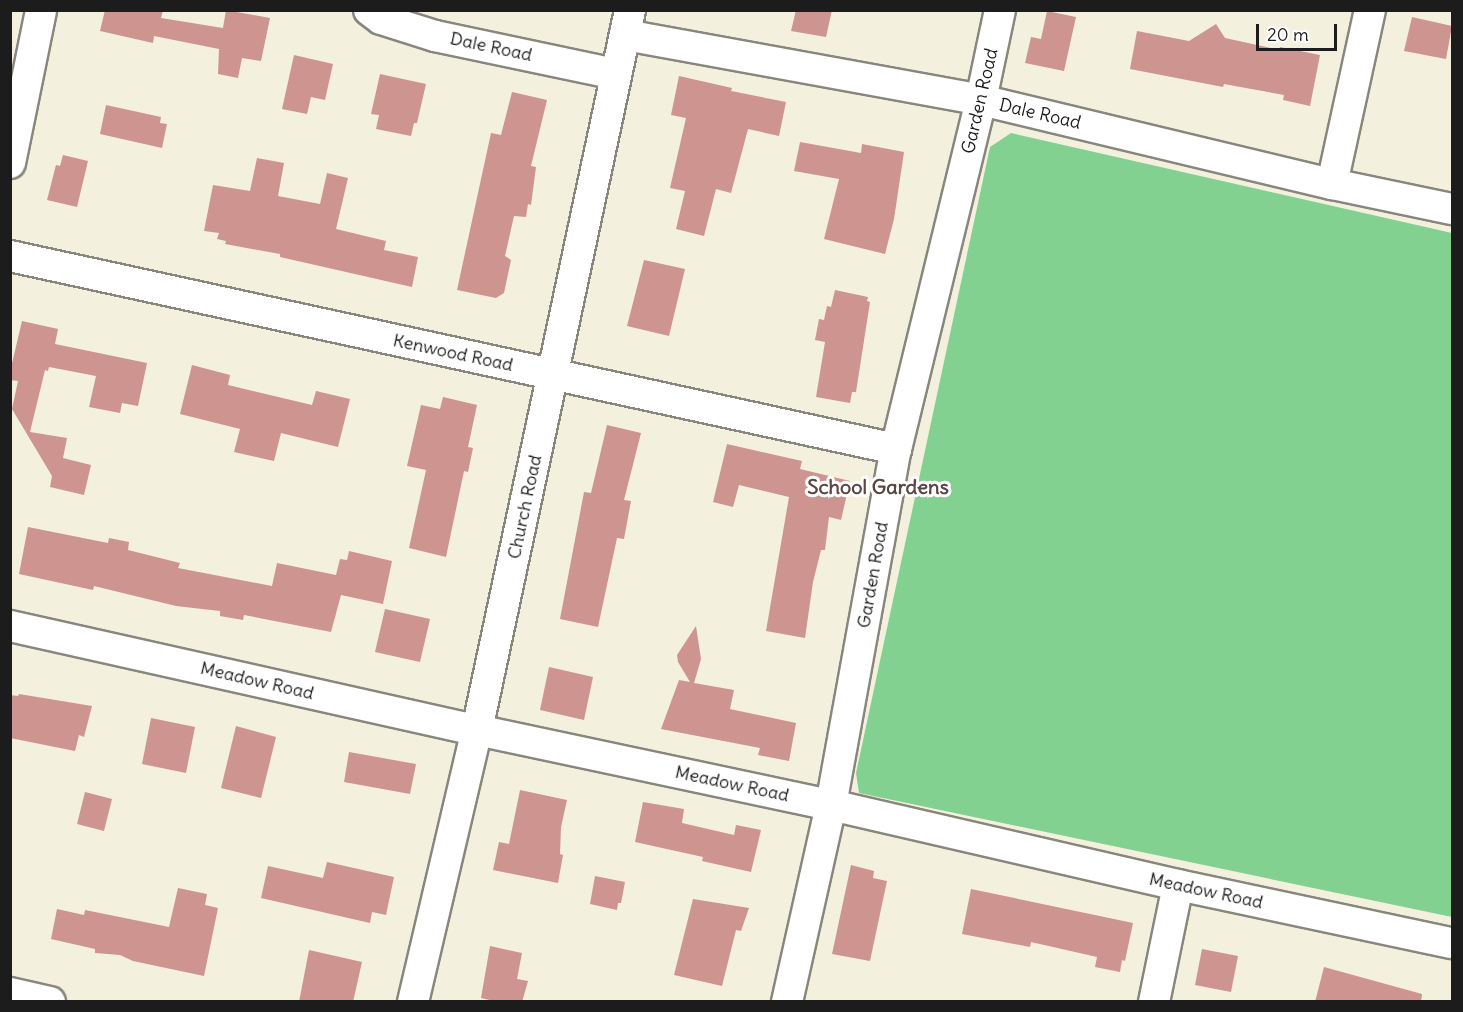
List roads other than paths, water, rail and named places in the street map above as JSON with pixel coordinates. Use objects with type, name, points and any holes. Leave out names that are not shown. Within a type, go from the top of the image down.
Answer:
[{"type":"street","points":[[10,163],[41,10]]},
{"type":"street","name":"Dale Road","points":[[369,10],[381,19],[435,36],[616,74]]},
{"type":"street","name":"Garden Road","points":[[787,1002],[831,805],[896,449],[981,100],[1000,10]]},
{"type":"street","points":[[1332,184],[1370,10]]},
{"type":"street","name":"Dale Road","points":[[628,23],[981,100],[1332,184],[1452,209]]},
{"type":"street","name":"Church Road","points":[[413,1002],[477,730],[628,23]]},
{"type":"street","name":"Kenwood Road","points":[[10,256],[896,449]]},
{"type":"street","name":"Meadow Road","points":[[10,626],[477,730],[831,805],[1178,885],[1452,944]]},
{"type":"street","points":[[1154,1002],[1178,885]]},
{"type":"street","points":[[10,993],[50,1002]]},
{"type":"district","name":"School Gardens","points":[[878,486]]}]
